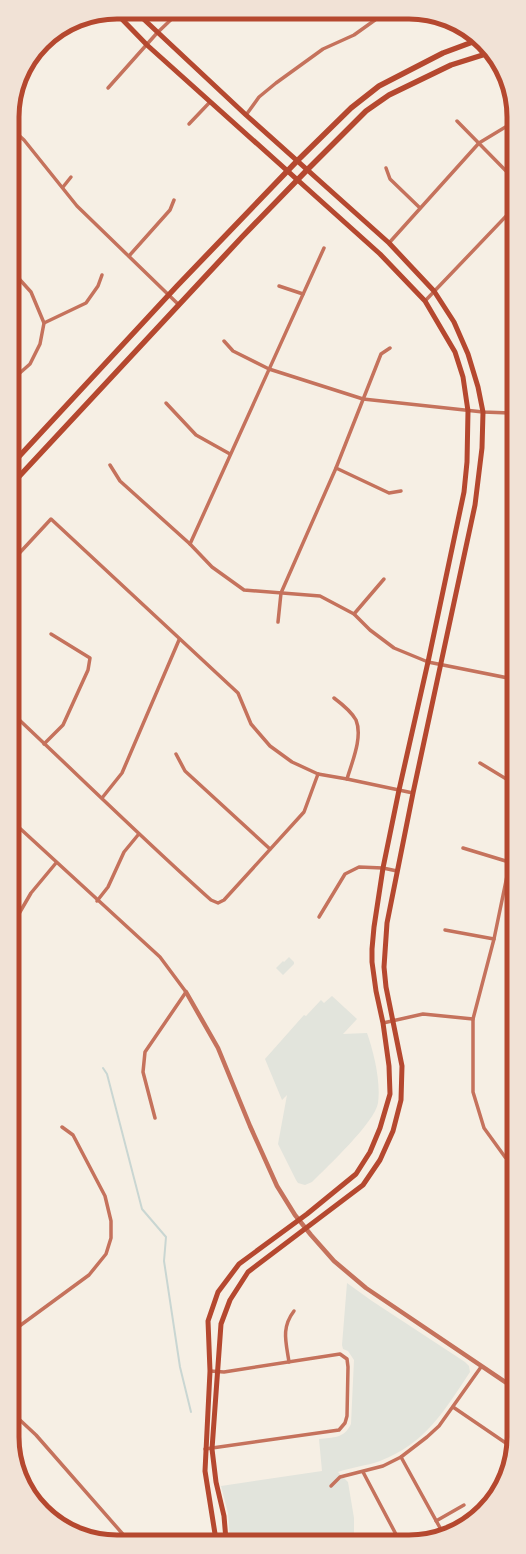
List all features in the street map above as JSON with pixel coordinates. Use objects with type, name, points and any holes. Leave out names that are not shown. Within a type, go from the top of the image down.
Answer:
[{"type":"main road","points":[[122,19],[147,45],[380,254],[425,301],[455,352],[463,377],[468,411],[467,462],[464,492],[383,868],[372,949],[376,991],[383,1023],[389,1066],[390,1094],[380,1128],[370,1152],[356,1174],[299,1220],[239,1264],[218,1292],[208,1321],[210,1371],[205,1471],[215,1535]]},
{"type":"main road","points":[[143,19],[246,115],[389,243],[434,291],[454,322],[468,354],[478,387],[483,412],[482,448],[475,505],[397,871],[384,954],[386,987],[402,1066],[401,1100],[393,1131],[380,1160],[363,1185],[248,1272],[230,1300],[221,1324],[212,1449],[216,1482],[224,1516],[226,1535]]},
{"type":"main road","points":[[19,457],[169,295],[297,161],[352,108],[379,86],[443,53],[472,42]]},
{"type":"main road","points":[[19,477],[297,180],[366,111],[389,95],[451,65],[484,54]]},
{"type":"street","points":[[108,88],[172,19]]},
{"type":"street","points":[[246,115],[259,97],[276,82],[323,49],[354,35],[376,19]]},
{"type":"street","points":[[189,124],[210,102]]},
{"type":"street","points":[[457,121],[507,172]]},
{"type":"street","points":[[389,243],[479,143],[507,127]]},
{"type":"street","points":[[19,135],[63,187],[77,206],[179,305]]},
{"type":"street","points":[[386,168],[390,179],[420,208]]},
{"type":"street","points":[[63,187],[72,178]]},
{"type":"street","points":[[129,256],[170,210],[174,200]]},
{"type":"street","points":[[425,301],[507,215]]},
{"type":"street","points":[[190,544],[324,248]]},
{"type":"street","points":[[44,323],[86,303],[98,286],[102,276]]},
{"type":"street","points":[[19,279],[31,292],[44,323],[40,344],[30,364],[19,374]]},
{"type":"street","points":[[279,286],[303,294]]},
{"type":"street","points":[[224,341],[233,351],[269,369],[362,399],[468,411],[507,413]]},
{"type":"street","points":[[278,622],[281,593],[336,468],[381,354],[390,348]]},
{"type":"street","points":[[166,403],[196,435],[230,454]]},
{"type":"street","points":[[110,465],[120,481],[190,544],[212,567],[244,590],[320,596],[354,614],[370,630],[394,648],[428,662],[507,678]]},
{"type":"street","points":[[336,468],[389,493],[400,492]]},
{"type":"street","points":[[19,554],[51,519],[179,640],[238,693],[251,724],[270,746],[292,762],[318,774],[414,793]]},
{"type":"street","points":[[354,614],[384,579]]},
{"type":"street","points":[[44,744],[63,725],[88,670],[90,658],[51,634]]},
{"type":"street","points":[[102,798],[122,773],[179,640]]},
{"type":"street","points":[[334,698],[347,709],[356,720],[358,731],[357,741],[347,779]]},
{"type":"street","points":[[19,720],[102,798],[138,835],[211,900],[218,902],[224,900],[304,812],[318,774]]},
{"type":"street","points":[[176,754],[185,771],[270,849]]},
{"type":"street","points":[[480,763],[507,779]]},
{"type":"street","points":[[19,828],[97,901],[160,957],[186,992],[218,1048],[250,1126],[277,1186],[299,1220],[334,1261],[361,1284],[507,1384]]},
{"type":"street","points":[[97,901],[108,886],[124,852],[138,835]]},
{"type":"street","points":[[463,848],[507,861]]},
{"type":"street","points":[[19,914],[31,893],[56,863]]},
{"type":"street","points":[[319,917],[345,874],[359,867],[383,868],[397,871]]},
{"type":"street","points":[[507,872],[494,939],[473,1019],[473,1092],[484,1128],[507,1159]]},
{"type":"street","points":[[445,930],[494,939]]},
{"type":"street","points":[[155,1118],[143,1072],[145,1052],[186,992]]},
{"type":"street","points":[[383,1023],[414,1015],[428,1014],[473,1019]]},
{"type":"street","points":[[19,1326],[89,1275],[106,1254],[110,1238],[111,1221],[105,1196],[72,1136],[62,1127]]},
{"type":"street","points":[[289,1362],[285,1332],[288,1318],[294,1311]]},
{"type":"street","points":[[206,1449],[333,1431],[342,1427],[347,1416],[348,1367],[345,1356],[340,1354],[224,1372],[210,1371]]},
{"type":"street","points":[[331,1486],[340,1477],[383,1466],[401,1457],[435,1430],[481,1367]]},
{"type":"street","points":[[453,1407],[507,1444]]},
{"type":"street","points":[[19,1420],[36,1435],[124,1535]]},
{"type":"street","points":[[401,1457],[441,1530]]},
{"type":"street","points":[[362,1472],[396,1535]]},
{"type":"street","points":[[436,1521],[464,1505]]},
{"type":"shaded area","points":[[289,957],[294,964],[283,975],[276,968]]},
{"type":"shaded area","points":[[332,996],[357,1019],[343,1034],[367,1033],[372,1049],[379,1086],[378,1103],[369,1121],[350,1144],[312,1182],[305,1185],[298,1183],[296,1180],[278,1144],[287,1095],[282,1100],[265,1059],[304,1015],[306,1016],[321,1000],[324,1003]]},
{"type":"shaded area","points":[[347,1283],[465,1362],[469,1366],[470,1372],[452,1400],[422,1435],[410,1445],[396,1454],[380,1461],[338,1472],[348,1482],[354,1518],[354,1535],[230,1535],[228,1513],[221,1486],[322,1471],[319,1439],[341,1435],[351,1424],[354,1360],[348,1351],[343,1349],[342,1345]]},
{"type":"waterway","points":[[103,1068],[107,1074],[142,1209],[166,1237],[164,1261],[180,1367],[191,1412]]}]
